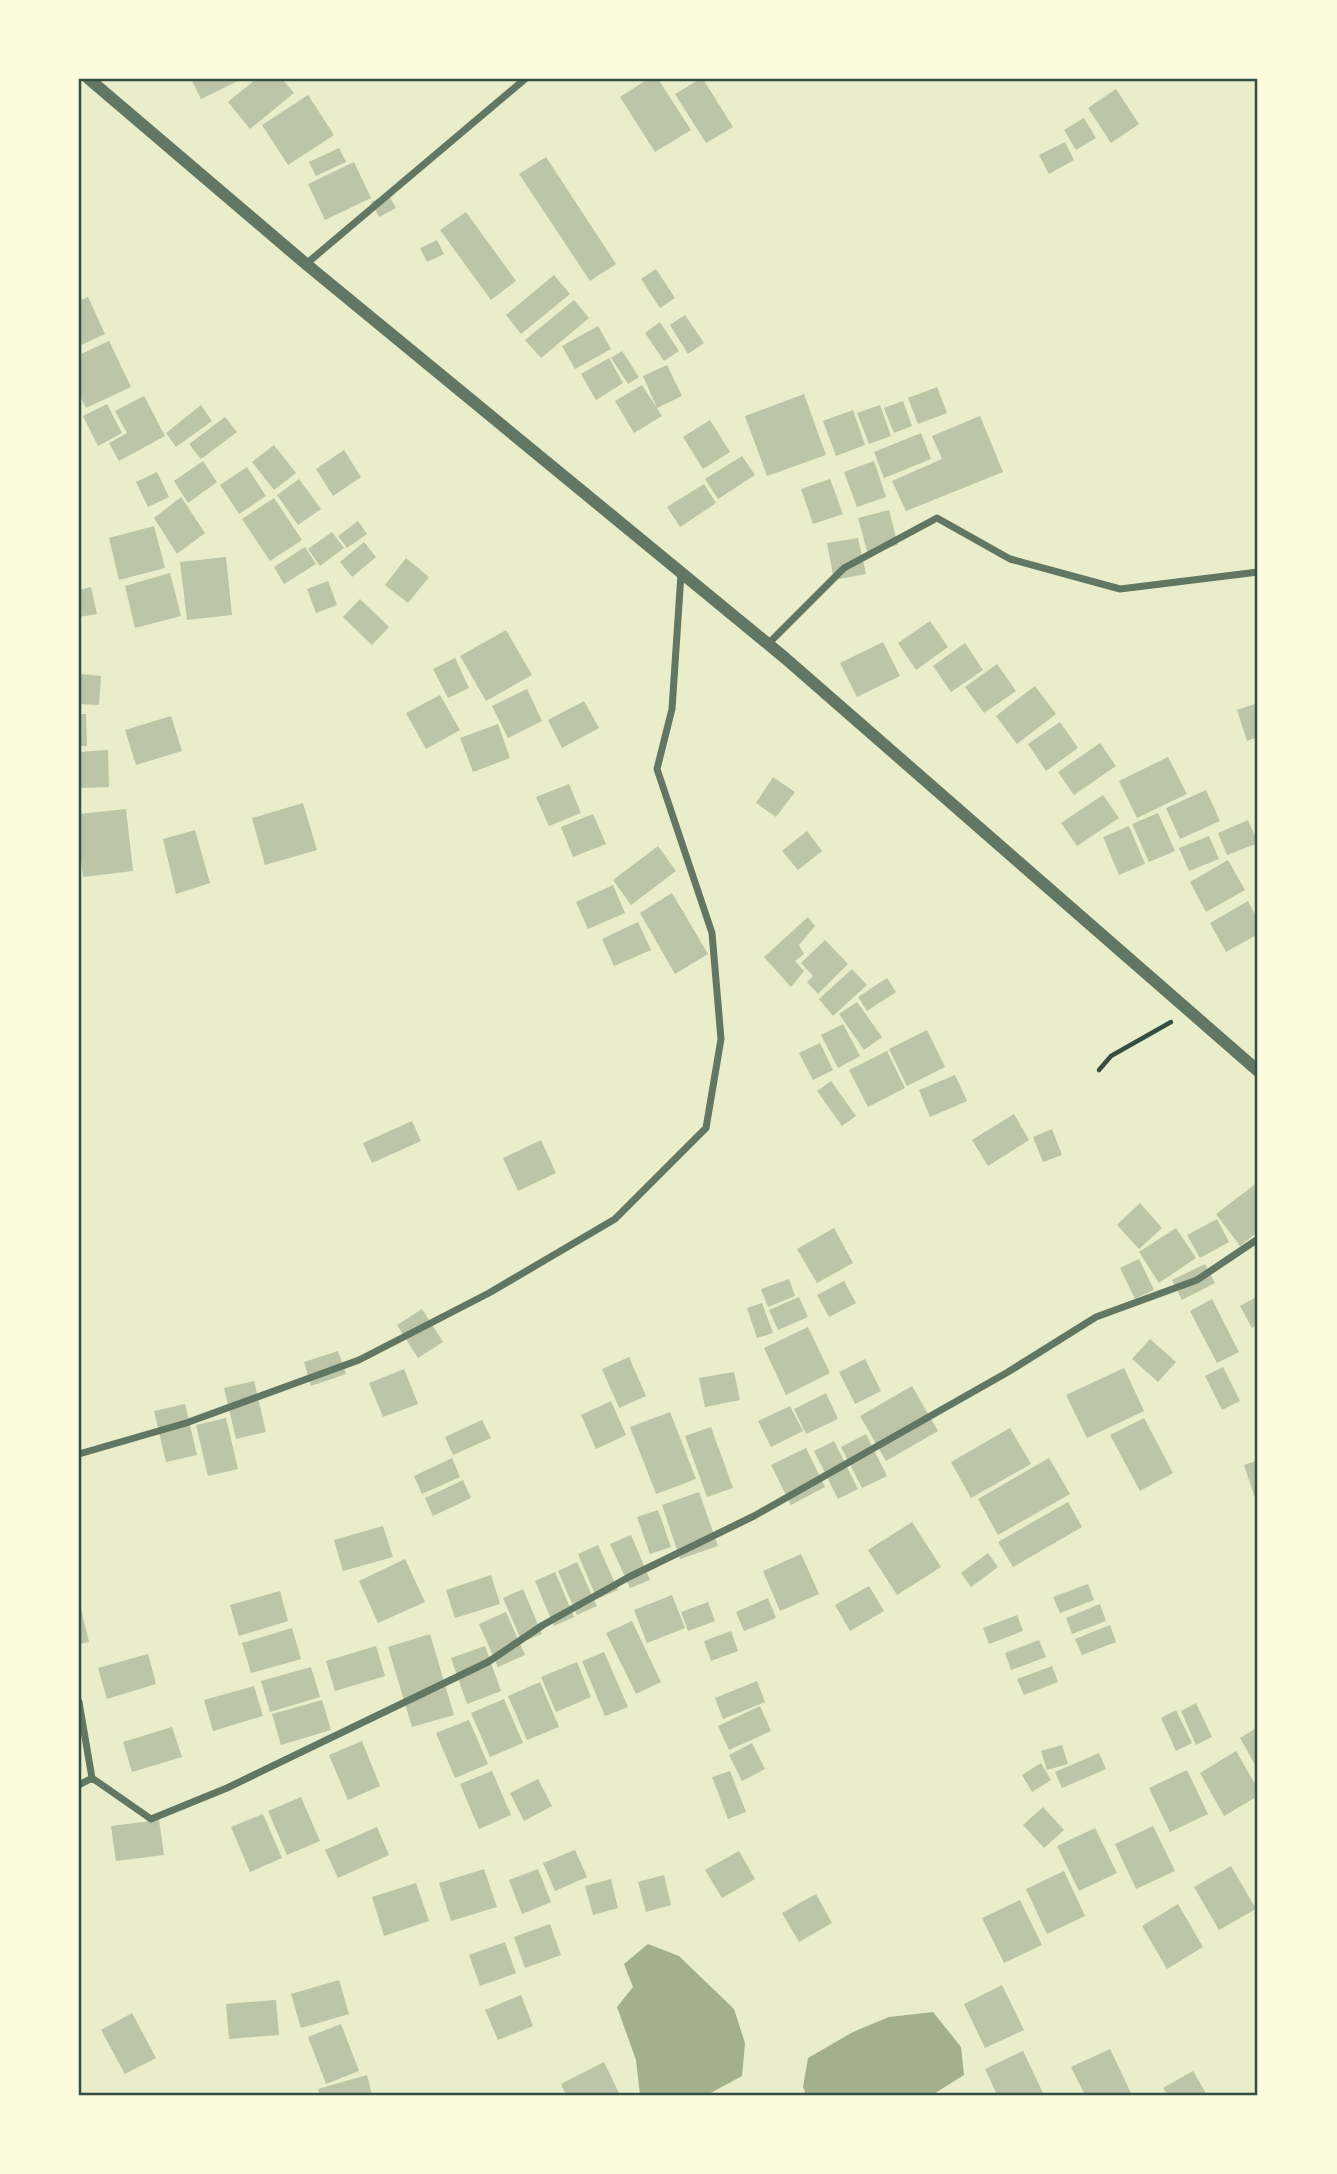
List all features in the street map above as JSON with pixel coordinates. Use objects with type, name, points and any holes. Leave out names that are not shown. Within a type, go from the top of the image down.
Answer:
[{"type":"street","points":[[89,79],[306,264],[768,644],[1258,1071]]},
{"type":"street","points":[[306,264],[525,79]]},
{"type":"street","points":[[768,644],[844,568],[937,518],[1010,559],[1120,589],[1258,572]]},
{"type":"street","points":[[79,1454],[186,1423],[359,1360],[489,1293],[615,1219],[706,1128],[721,1039],[712,933],[657,769],[672,709],[681,572]]},
{"type":"street","points":[[79,1702],[92,1778],[151,1819],[228,1787],[488,1662],[543,1625],[629,1577],[754,1516],[1008,1372],[1096,1318],[1197,1280],[1258,1239]]},
{"type":"street","points":[[79,1785],[92,1778]]},
{"type":"path","points":[[1099,1070],[1111,1056],[1191,1012]]},
{"type":"shaded area","points":[[648,1944],[679,1956],[734,2009],[745,2043],[742,2076],[707,2095],[640,2095],[636,2060],[617,2007],[633,1987],[624,1964]]},
{"type":"shaded area","points":[[933,2012],[961,2047],[964,2075],[932,2095],[806,2095],[803,2087],[808,2058],[853,2032],[889,2017]]},
{"type":"building","points":[[191,79],[242,79],[201,99]]},
{"type":"building","points":[[256,79],[282,79],[294,93],[250,129],[228,102]]},
{"type":"building","points":[[648,79],[658,79],[691,130],[655,152],[620,97]]},
{"type":"building","points":[[703,79],[733,127],[706,143],[675,94]]},
{"type":"building","points":[[1116,89],[1139,124],[1111,143],[1088,108]]},
{"type":"building","points":[[308,95],[334,135],[288,165],[262,125]]},
{"type":"building","points":[[1084,118],[1096,138],[1076,150],[1064,130]]},
{"type":"building","points":[[1065,142],[1074,160],[1049,174],[1039,155]]},
{"type":"building","points":[[339,148],[346,162],[316,176],[309,162]]},
{"type":"building","points":[[546,157],[616,264],[590,281],[519,174]]},
{"type":"building","points":[[354,162],[371,198],[325,220],[308,184]]},
{"type":"building","points":[[388,194],[396,208],[379,217],[371,202]]},
{"type":"building","points":[[466,212],[516,281],[491,300],[440,230]]},
{"type":"building","points":[[437,240],[444,254],[427,262],[420,248]]},
{"type":"building","points":[[656,269],[675,298],[660,308],[641,279]]},
{"type":"building","points":[[554,275],[570,294],[521,334],[506,315]]},
{"type":"building","points":[[88,297],[105,334],[79,346],[79,301]]},
{"type":"building","points":[[574,300],[589,318],[541,358],[525,340]]},
{"type":"building","points":[[685,315],[704,343],[688,354],[670,325]]},
{"type":"building","points":[[660,322],[679,351],[664,361],[645,333]]},
{"type":"building","points":[[598,326],[611,349],[575,369],[562,346]]},
{"type":"building","points":[[109,341],[131,387],[86,408],[79,394],[79,355]]},
{"type":"building","points":[[622,351],[639,377],[628,384],[611,358]]},
{"type":"building","points":[[609,358],[623,383],[596,400],[581,374]]},
{"type":"building","points":[[667,365],[682,396],[657,408],[643,376]]},
{"type":"building","points":[[642,385],[662,416],[634,433],[615,401]]},
{"type":"building","points":[[937,387],[947,413],[918,424],[908,398]]},
{"type":"building","points":[[804,394],[826,455],[767,476],[745,416]]},
{"type":"building","points":[[144,396],[165,436],[119,461],[109,443],[127,433],[115,411]]},
{"type":"building","points":[[903,401],[912,426],[894,433],[884,408]]},
{"type":"building","points":[[107,404],[122,433],[98,446],[83,416]]},
{"type":"building","points":[[201,405],[212,421],[176,447],[166,433]]},
{"type":"building","points":[[880,405],[891,436],[869,444],[857,413]]},
{"type":"building","points":[[853,410],[865,445],[836,456],[823,421]]},
{"type":"building","points":[[980,416],[1003,472],[906,511],[892,481],[942,459],[932,436]]},
{"type":"building","points":[[225,417],[237,432],[201,459],[189,444]]},
{"type":"building","points":[[710,420],[730,452],[703,469],[683,437]]},
{"type":"building","points":[[921,433],[931,459],[884,478],[874,452]]},
{"type":"building","points":[[274,445],[296,473],[274,490],[252,462]]},
{"type":"building","points":[[344,450],[361,477],[333,496],[316,469]]},
{"type":"building","points":[[742,456],[755,475],[718,499],[705,479]]},
{"type":"building","points":[[203,461],[217,482],[188,503],[174,481]]},
{"type":"building","points":[[874,461],[886,497],[857,507],[844,472]]},
{"type":"building","points":[[247,467],[266,496],[239,514],[220,485]]},
{"type":"building","points":[[157,472],[169,497],[148,507],[136,482]]},
{"type":"building","points":[[299,479],[321,509],[298,525],[277,495]]},
{"type":"building","points":[[830,479],[843,514],[813,524],[801,489]]},
{"type":"building","points":[[704,484],[716,503],[680,527],[667,507]]},
{"type":"building","points":[[181,497],[205,533],[177,554],[154,518]]},
{"type":"building","points":[[274,498],[302,540],[270,561],[242,519]]},
{"type":"building","points":[[889,510],[898,545],[868,554],[858,518]]},
{"type":"building","points":[[358,521],[367,534],[347,548],[338,536]]},
{"type":"building","points":[[154,526],[165,568],[119,580],[109,538]]},
{"type":"building","points":[[332,532],[344,548],[320,566],[308,549]]},
{"type":"building","points":[[858,538],[866,574],[834,580],[827,543]]},
{"type":"building","points":[[364,542],[376,557],[352,577],[340,562]]},
{"type":"building","points":[[305,547],[316,564],[284,584],[274,567]]},
{"type":"building","points":[[226,557],[232,615],[187,620],[180,562]]},
{"type":"building","points":[[406,558],[429,577],[408,603],[385,585]]},
{"type":"building","points":[[170,573],[181,616],[135,628],[125,586]]},
{"type":"building","points":[[328,581],[337,605],[316,613],[307,589]]},
{"type":"building","points":[[91,587],[97,614],[79,617],[79,590]]},
{"type":"building","points":[[360,599],[389,627],[372,645],[343,617]]},
{"type":"building","points":[[930,621],[948,647],[916,670],[898,643]]},
{"type":"building","points":[[506,630],[532,675],[486,701],[460,656]]},
{"type":"building","points":[[883,642],[900,676],[857,697],[840,663]]},
{"type":"building","points":[[965,643],[983,670],[951,692],[933,666]]},
{"type":"building","points":[[455,658],[469,688],[448,698],[433,669]]},
{"type":"building","points":[[997,664],[1016,691],[984,713],[965,687]]},
{"type":"building","points":[[79,674],[101,676],[99,705],[79,704]]},
{"type":"building","points":[[1035,686],[1056,714],[1017,744],[996,716]]},
{"type":"building","points":[[527,689],[542,721],[508,738],[492,706]]},
{"type":"building","points":[[440,695],[460,730],[426,749],[406,713]]},
{"type":"building","points":[[584,701],[599,728],[562,748],[548,720]]},
{"type":"building","points":[[1258,703],[1258,737],[1247,741],[1237,710]]},
{"type":"building","points":[[79,714],[86,714],[87,746],[79,746]]},
{"type":"building","points":[[171,716],[182,751],[136,765],[125,730]]},
{"type":"building","points":[[1060,722],[1078,748],[1046,771],[1028,744]]},
{"type":"building","points":[[498,724],[510,758],[473,772],[460,738]]},
{"type":"building","points":[[1100,743],[1116,766],[1074,795],[1058,772]]},
{"type":"building","points":[[108,750],[109,787],[79,788],[79,752]]},
{"type":"building","points":[[1168,757],[1187,794],[1137,818],[1119,781]]},
{"type":"building","points":[[773,777],[795,792],[776,817],[756,803]]},
{"type":"building","points":[[569,784],[581,813],[549,826],[536,797]]},
{"type":"building","points":[[1206,790],[1220,821],[1180,839],[1166,808]]},
{"type":"building","points":[[1103,795],[1119,818],[1077,846],[1061,823]]},
{"type":"building","points":[[303,803],[317,850],[265,865],[252,818]]},
{"type":"building","points":[[126,809],[133,871],[83,877],[79,814]]},
{"type":"building","points":[[1158,813],[1175,851],[1149,862],[1132,824]]},
{"type":"building","points":[[593,814],[606,844],[573,857],[561,827]]},
{"type":"building","points":[[1248,820],[1258,843],[1227,855],[1218,833]]},
{"type":"building","points":[[1129,826],[1145,864],[1119,875],[1103,837]]},
{"type":"building","points":[[195,830],[210,883],[176,894],[163,839]]},
{"type":"building","points":[[807,831],[822,851],[798,870],[782,851]]},
{"type":"building","points":[[1209,836],[1219,859],[1189,871],[1179,848]]},
{"type":"building","points":[[658,846],[676,871],[631,905],[613,880]]},
{"type":"building","points":[[1228,860],[1245,890],[1206,912],[1190,882]]},
{"type":"building","points":[[613,885],[625,913],[588,929],[576,902]]},
{"type":"building","points":[[672,893],[708,954],[675,974],[640,913]]},
{"type":"building","points":[[1248,901],[1258,920],[1258,934],[1226,952],[1210,923]]},
{"type":"building","points":[[808,917],[815,926],[799,945],[804,954],[795,961],[804,971],[791,987],[764,957]]},
{"type":"building","points":[[638,922],[651,950],[614,966],[602,939]]},
{"type":"building","points":[[825,940],[848,964],[818,994],[807,982],[813,976],[801,963]]},
{"type":"building","points":[[852,969],[867,985],[833,1016],[819,999]]},
{"type":"building","points":[[887,978],[896,992],[867,1011],[858,997]]},
{"type":"building","points":[[857,1002],[882,1037],[864,1050],[839,1014]]},
{"type":"building","points":[[843,1024],[860,1056],[838,1068],[821,1035]]},
{"type":"building","points":[[927,1030],[945,1067],[907,1086],[889,1049]]},
{"type":"building","points":[[820,1043],[833,1070],[813,1080],[799,1053]]},
{"type":"building","points":[[887,1051],[905,1088],[868,1107],[849,1070]]},
{"type":"building","points":[[955,1075],[967,1101],[930,1117],[919,1090]]},
{"type":"building","points":[[831,1081],[856,1116],[842,1126],[817,1091]]},
{"type":"building","points":[[1014,1114],[1029,1140],[988,1166],[972,1140]]},
{"type":"building","points":[[412,1121],[421,1141],[372,1163],[363,1143]]},
{"type":"building","points":[[1052,1129],[1062,1155],[1043,1162],[1033,1137]]},
{"type":"building","points":[[541,1140],[556,1173],[518,1191],[503,1158]]},
{"type":"building","points":[[1258,1182],[1258,1232],[1240,1246],[1216,1214]]},
{"type":"building","points":[[1140,1203],[1162,1228],[1139,1249],[1117,1225]]},
{"type":"building","points":[[1217,1219],[1229,1242],[1200,1258],[1187,1235]]},
{"type":"building","points":[[834,1228],[853,1263],[817,1283],[797,1249]]},
{"type":"building","points":[[1176,1228],[1196,1258],[1159,1283],[1139,1252]]},
{"type":"building","points":[[1139,1259],[1154,1290],[1135,1299],[1120,1268]]},
{"type":"building","points":[[1205,1264],[1215,1283],[1182,1300],[1172,1280]]},
{"type":"building","points":[[789,1279],[795,1296],[768,1307],[761,1289]]},
{"type":"building","points":[[844,1281],[856,1303],[829,1317],[817,1295]]},
{"type":"building","points":[[1258,1296],[1258,1324],[1252,1328],[1240,1306]]},
{"type":"building","points":[[799,1297],[808,1317],[778,1330],[769,1310]]},
{"type":"building","points":[[1212,1299],[1239,1352],[1217,1363],[1190,1311]]},
{"type":"building","points":[[762,1303],[773,1333],[757,1338],[747,1308]]},
{"type":"building","points":[[422,1309],[443,1342],[418,1358],[397,1325]]},
{"type":"building","points":[[808,1327],[830,1373],[786,1395],[764,1348]]},
{"type":"building","points":[[1150,1339],[1176,1362],[1158,1382],[1132,1359]]},
{"type":"building","points":[[338,1351],[346,1374],[311,1386],[304,1362]]},
{"type":"building","points":[[629,1357],[646,1396],[619,1408],[602,1369]]},
{"type":"building","points":[[865,1359],[881,1391],[855,1404],[839,1372]]},
{"type":"building","points":[[1223,1367],[1240,1401],[1222,1410],[1205,1376]]},
{"type":"building","points":[[1124,1368],[1144,1411],[1087,1438],[1066,1395]]},
{"type":"building","points":[[404,1369],[418,1404],[383,1417],[369,1383]]},
{"type":"building","points":[[734,1372],[740,1400],[705,1407],[699,1378]]},
{"type":"building","points":[[254,1381],[266,1432],[236,1439],[224,1388]]},
{"type":"building","points":[[912,1386],[938,1431],[886,1461],[860,1416]]},
{"type":"building","points":[[826,1393],[838,1419],[806,1434],[794,1409]]},
{"type":"building","points":[[611,1401],[626,1435],[596,1449],[581,1415]]},
{"type":"building","points":[[185,1404],[197,1455],[166,1462],[154,1411]]},
{"type":"building","points":[[790,1406],[803,1431],[771,1447],[758,1421]]},
{"type":"building","points":[[670,1412],[696,1479],[656,1494],[630,1427]]},
{"type":"building","points":[[226,1418],[238,1469],[208,1476],[196,1425]]},
{"type":"building","points":[[1144,1418],[1173,1473],[1140,1491],[1110,1435]]},
{"type":"building","points":[[482,1420],[491,1438],[453,1455],[445,1437]]},
{"type":"building","points":[[711,1427],[733,1488],[707,1497],[685,1436]]},
{"type":"building","points":[[1010,1428],[1031,1464],[971,1498],[951,1462]]},
{"type":"building","points":[[866,1434],[887,1476],[862,1488],[841,1447]]},
{"type":"building","points":[[834,1441],[858,1489],[838,1499],[814,1451]]},
{"type":"building","points":[[806,1448],[825,1487],[791,1505],[771,1465]]},
{"type":"building","points":[[452,1458],[460,1477],[422,1494],[414,1476]]},
{"type":"building","points":[[1049,1458],[1070,1494],[998,1535],[978,1499]]},
{"type":"building","points":[[1258,1460],[1258,1507],[1244,1465]]},
{"type":"building","points":[[463,1480],[471,1498],[433,1516],[425,1498]]},
{"type":"building","points":[[699,1492],[718,1546],[680,1559],[662,1505]]},
{"type":"building","points":[[1068,1502],[1082,1527],[1013,1567],[998,1542]]},
{"type":"building","points":[[658,1510],[671,1547],[650,1554],[637,1517]]},
{"type":"building","points":[[912,1522],[941,1567],[897,1595],[868,1550]]},
{"type":"building","points":[[383,1526],[393,1557],[343,1571],[334,1540]]},
{"type":"building","points":[[631,1535],[650,1580],[630,1588],[610,1544]]},
{"type":"building","points":[[598,1545],[618,1590],[597,1599],[578,1554]]},
{"type":"building","points":[[988,1553],[998,1567],[971,1587],[961,1573]]},
{"type":"building","points":[[801,1554],[819,1594],[780,1611],[763,1571]]},
{"type":"building","points":[[405,1559],[425,1602],[378,1623],[359,1581]]},
{"type":"building","points":[[577,1562],[597,1606],[577,1615],[558,1571]]},
{"type":"building","points":[[555,1572],[574,1617],[554,1626],[535,1581]]},
{"type":"building","points":[[491,1575],[500,1604],[455,1618],[446,1590]]},
{"type":"building","points":[[1088,1584],[1094,1600],[1060,1613],[1053,1597]]},
{"type":"building","points":[[869,1586],[884,1611],[850,1631],[835,1605]]},
{"type":"building","points":[[523,1589],[542,1634],[522,1642],[503,1598]]},
{"type":"building","points":[[280,1591],[288,1621],[239,1636],[230,1605]]},
{"type":"building","points":[[672,1595],[685,1628],[647,1643],[634,1610]]},
{"type":"building","points":[[768,1598],[776,1618],[744,1631],[736,1612]]},
{"type":"building","points":[[79,1601],[89,1642],[79,1644]]},
{"type":"building","points":[[708,1602],[715,1621],[688,1631],[681,1612]]},
{"type":"building","points":[[1100,1604],[1106,1621],[1072,1634],[1066,1618]]},
{"type":"building","points":[[506,1612],[525,1655],[498,1667],[479,1624]]},
{"type":"building","points":[[1017,1615],[1023,1631],[989,1644],[983,1628]]},
{"type":"building","points":[[632,1621],[661,1682],[636,1694],[606,1633]]},
{"type":"building","points":[[1110,1625],[1116,1642],[1082,1655],[1075,1639]]},
{"type":"building","points":[[292,1628],[301,1659],[251,1673],[242,1643]]},
{"type":"building","points":[[731,1631],[738,1651],[711,1661],[704,1641]]},
{"type":"building","points":[[430,1634],[454,1715],[412,1727],[388,1647]]},
{"type":"building","points":[[1039,1640],[1046,1657],[1011,1670],[1005,1653]]},
{"type":"building","points":[[376,1646],[385,1676],[335,1691],[326,1661]]},
{"type":"building","points":[[485,1646],[501,1691],[467,1704],[451,1658]]},
{"type":"building","points":[[604,1652],[628,1707],[605,1716],[582,1661]]},
{"type":"building","points":[[148,1654],[156,1684],[107,1699],[98,1668]]},
{"type":"building","points":[[577,1662],[591,1697],[556,1712],[541,1677]]},
{"type":"building","points":[[1052,1666],[1058,1682],[1024,1695],[1017,1679]]},
{"type":"building","points":[[311,1667],[320,1697],[270,1712],[261,1681]]},
{"type":"building","points":[[757,1681],[765,1702],[723,1719],[715,1698]]},
{"type":"building","points":[[540,1682],[559,1727],[527,1740],[508,1696]]},
{"type":"building","points":[[254,1686],[263,1716],[213,1731],[204,1700]]},
{"type":"building","points":[[504,1699],[523,1743],[490,1757],[471,1713]]},
{"type":"building","points":[[322,1700],[331,1730],[281,1745],[272,1714]]},
{"type":"building","points":[[1196,1703],[1212,1737],[1196,1745],[1181,1711]]},
{"type":"building","points":[[760,1706],[771,1731],[729,1750],[718,1726]]},
{"type":"building","points":[[1176,1710],[1192,1743],[1176,1751],[1161,1718]]},
{"type":"building","points":[[469,1720],[488,1764],[455,1778],[436,1733]]},
{"type":"building","points":[[172,1727],[182,1757],[132,1772],[123,1742]]},
{"type":"building","points":[[1258,1727],[1258,1770],[1240,1738]]},
{"type":"building","points":[[362,1741],[380,1786],[348,1800],[329,1755]]},
{"type":"building","points":[[752,1743],[765,1769],[742,1781],[729,1755]]},
{"type":"building","points":[[1062,1745],[1068,1764],[1047,1770],[1041,1751]]},
{"type":"building","points":[[1236,1751],[1258,1789],[1258,1796],[1224,1816],[1200,1773]]},
{"type":"building","points":[[1099,1753],[1106,1769],[1062,1788],[1055,1772]]},
{"type":"building","points":[[1041,1763],[1051,1780],[1032,1792],[1022,1775]]},
{"type":"building","points":[[1187,1770],[1208,1814],[1170,1832],[1149,1788]]},
{"type":"building","points":[[492,1771],[511,1815],[479,1829],[460,1784]]},
{"type":"building","points":[[730,1771],[746,1812],[728,1819],[712,1777]]},
{"type":"building","points":[[538,1779],[552,1806],[524,1821],[510,1793]]},
{"type":"building","points":[[301,1797],[320,1841],[287,1855],[268,1811]]},
{"type":"building","points":[[1043,1807],[1064,1830],[1044,1848],[1023,1825]]},
{"type":"building","points":[[263,1814],[282,1858],[250,1872],[231,1827]]},
{"type":"building","points":[[159,1820],[164,1855],[116,1861],[111,1826]]},
{"type":"building","points":[[1153,1826],[1175,1871],[1136,1889],[1115,1844]]},
{"type":"building","points":[[377,1827],[389,1855],[338,1878],[325,1850]]},
{"type":"building","points":[[1095,1828],[1117,1873],[1079,1891],[1057,1846]]},
{"type":"building","points":[[575,1850],[587,1877],[555,1891],[543,1863]]},
{"type":"building","points":[[739,1851],[755,1879],[722,1898],[705,1870]]},
{"type":"building","points":[[1231,1866],[1256,1909],[1219,1930],[1194,1887]]},
{"type":"building","points":[[484,1869],[497,1907],[451,1921],[439,1883]]},
{"type":"building","points":[[538,1869],[551,1902],[522,1914],[509,1880]]},
{"type":"building","points":[[1064,1871],[1085,1916],[1047,1934],[1026,1889]]},
{"type":"building","points":[[664,1875],[671,1905],[646,1912],[638,1882]]},
{"type":"building","points":[[611,1879],[618,1908],[593,1915],[585,1886]]},
{"type":"building","points":[[416,1883],[429,1921],[384,1936],[372,1897]]},
{"type":"building","points":[[816,1894],[832,1923],[799,1942],[782,1913]]},
{"type":"building","points":[[1020,1900],[1042,1945],[1004,1963],[982,1918]]},
{"type":"building","points":[[1178,1904],[1203,1947],[1167,1969],[1142,1926]]},
{"type":"building","points":[[550,1924],[561,1955],[525,1968],[514,1937]]},
{"type":"building","points":[[505,1942],[516,1973],[480,1986],[469,1955]]},
{"type":"building","points":[[339,1980],[349,2014],[301,2028],[291,1994]]},
{"type":"building","points":[[1002,1985],[1024,2030],[985,2048],[964,2004]]},
{"type":"building","points":[[521,1995],[533,2026],[498,2040],[485,2010]]},
{"type":"building","points":[[276,2000],[279,2035],[229,2039],[226,2004]]},
{"type":"building","points":[[132,2013],[156,2058],[125,2074],[101,2030]]},
{"type":"building","points":[[341,2024],[359,2071],[326,2084],[308,2037]]},
{"type":"building","points":[[1110,2049],[1131,2093],[1085,2095],[1071,2067]]},
{"type":"building","points":[[1023,2051],[1044,2095],[997,2095],[985,2069]]},
{"type":"building","points":[[604,2062],[620,2095],[566,2095],[561,2084]]},
{"type":"building","points":[[1193,2071],[1207,2095],[1168,2095],[1163,2088]]},
{"type":"building","points":[[367,2075],[372,2095],[320,2095],[318,2089]]}]
